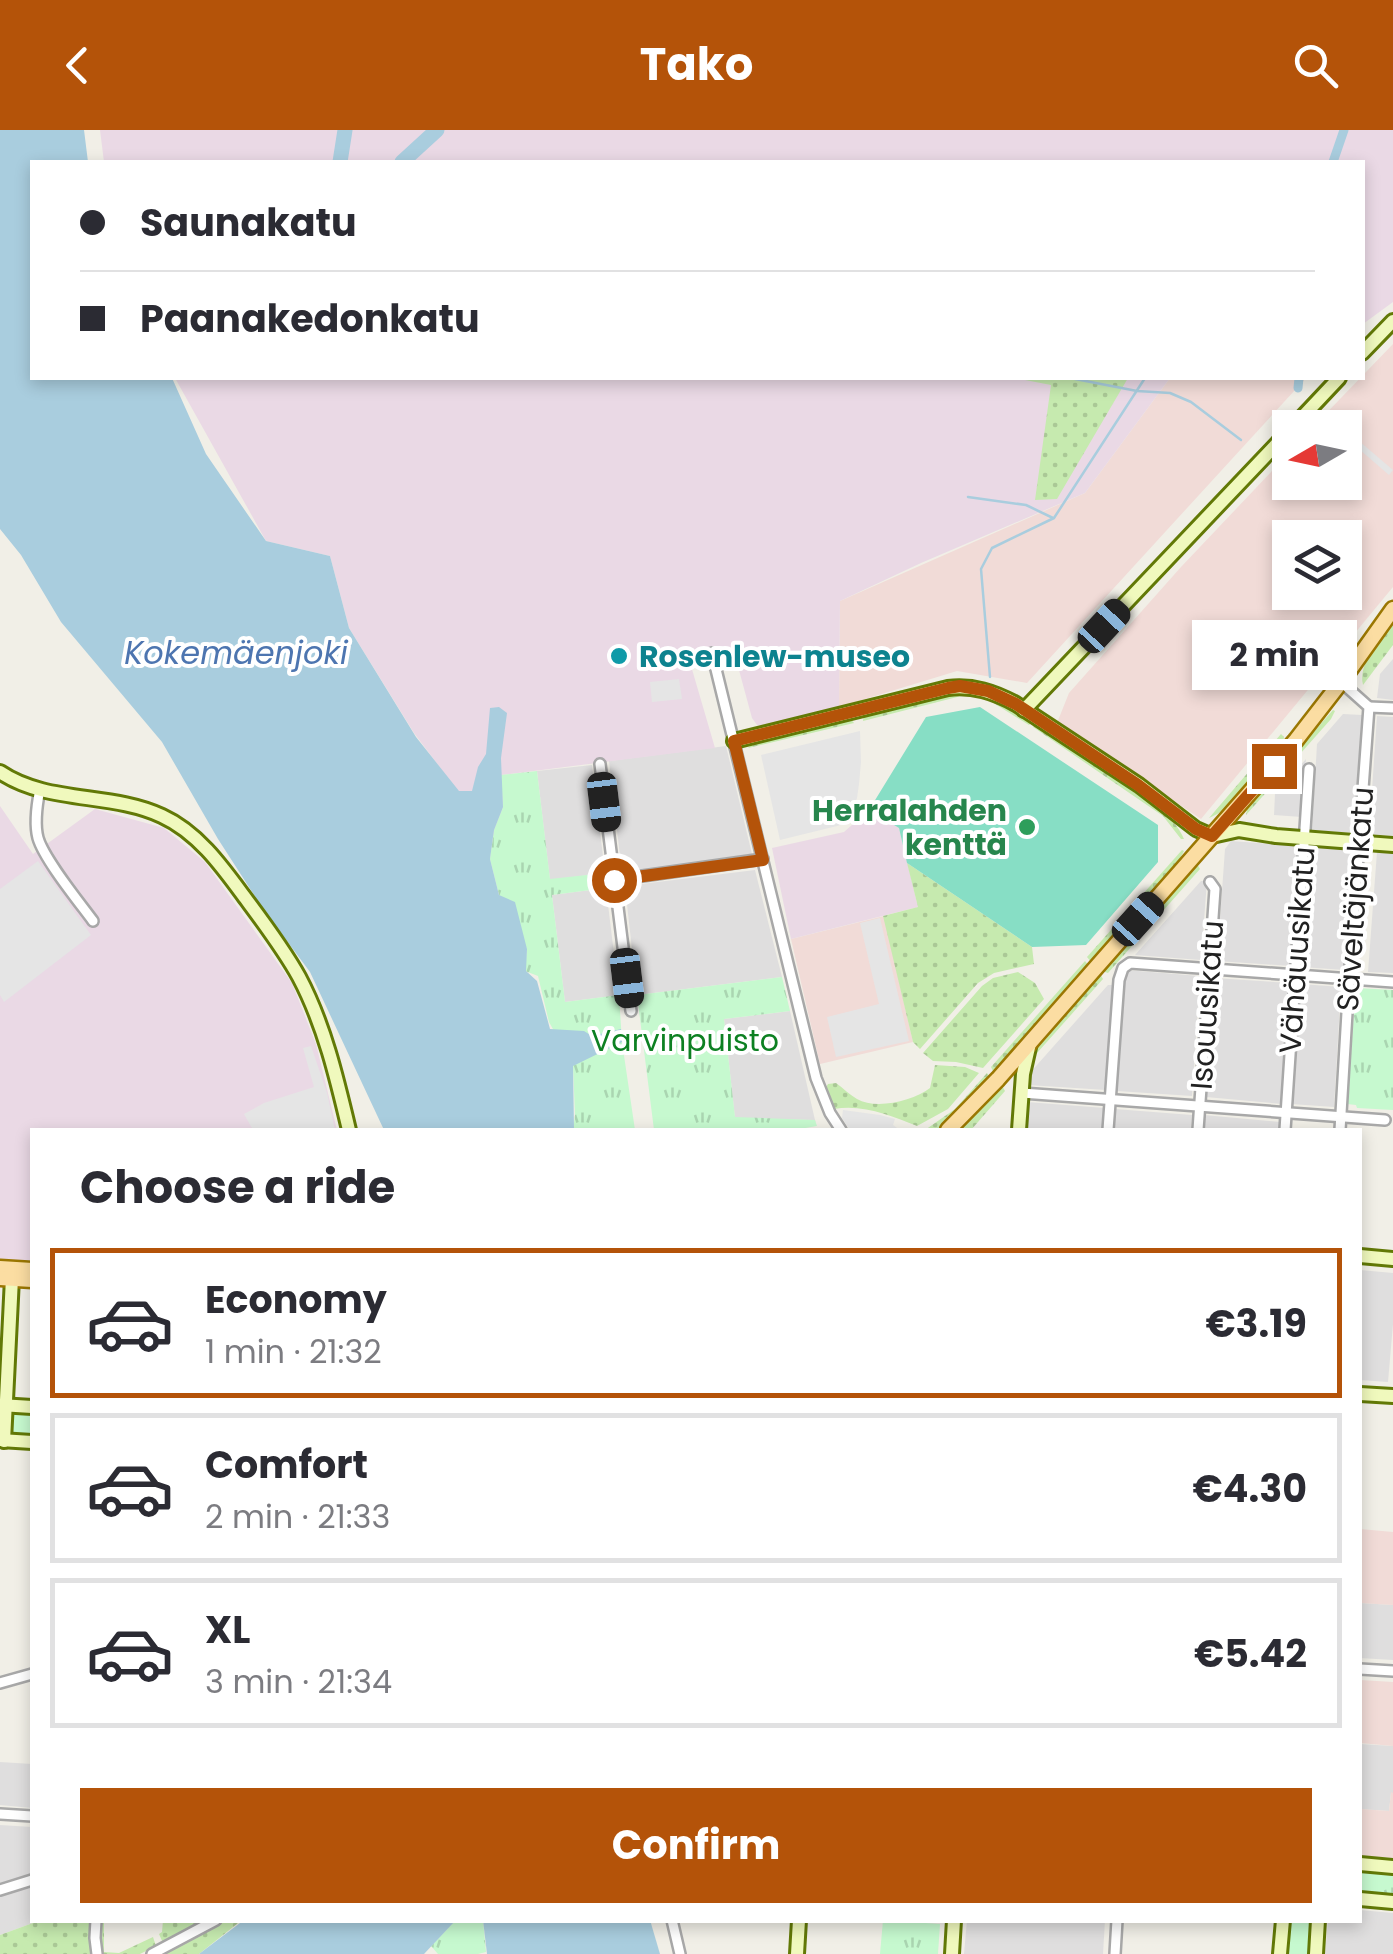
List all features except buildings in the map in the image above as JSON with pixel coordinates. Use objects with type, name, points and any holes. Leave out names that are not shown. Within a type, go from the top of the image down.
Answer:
[{"type":"main road","points":[[954,1126],[1296,740],[1393,609]]},
{"type":"main road","points":[[0,1268],[30,1275]]},
{"type":"street","points":[[1365,350],[1393,321]]},
{"type":"street","points":[[1308,410],[1337,380]]},
{"type":"street","points":[[1024,710],[1272,448]]},
{"type":"street","points":[[712,653],[816,1078],[840,1128]]},
{"type":"street","points":[[1341,682],[1370,706],[1393,708]]},
{"type":"street","points":[[734,741],[960,686],[988,691],[1024,710],[1138,785],[1196,829],[1212,836],[1239,830],[1393,845]]},
{"type":"street","name":"Säveltäjänkatu","points":[[1340,1128],[1370,706]]},
{"type":"street","points":[[600,764],[631,1010]]},
{"type":"street","name":"Vähäuusikatu","points":[[1284,1128],[1309,769]]},
{"type":"street","points":[[0,772],[40,789],[162,816],[208,850],[266,926],[299,978],[328,1054],[348,1128]]},
{"type":"street","points":[[40,789],[36,810],[38,840],[93,921]]},
{"type":"street","points":[[614,880],[763,860]]},
{"type":"street","name":"Isouusikatu","points":[[1198,1128],[1214,889],[1210,882]]},
{"type":"street","points":[[1108,1128],[1118,980],[1130,963],[1393,982]]},
{"type":"street","points":[[1019,1128],[1030,1042]]},
{"type":"street","points":[[1022,1093],[1384,1120]]},
{"type":"street","points":[[1362,1256],[1393,1259]]},
{"type":"street","points":[[6,1278],[12,1312],[2,1440],[30,1442]]},
{"type":"street","points":[[12,1312],[30,1278]]},
{"type":"street","points":[[1362,1394],[1393,1396]]},
{"type":"street","points":[[3,1405],[30,1407]]},
{"type":"street","points":[[1362,1669],[1393,1671]]},
{"type":"street","points":[[0,1683],[30,1675]]},
{"type":"street","points":[[0,1814],[30,1816]]},
{"type":"street","points":[[1362,1864],[1393,1866]]},
{"type":"street","points":[[0,1890],[30,1881]]},
{"type":"street","points":[[1362,1899],[1393,1902]]},
{"type":"street","points":[[96,1923],[97,1954]]},
{"type":"street","points":[[152,1954],[210,1923]]},
{"type":"street","points":[[673,1923],[680,1954]]},
{"type":"street","points":[[796,1954],[799,1923]]},
{"type":"street","points":[[952,1954],[954,1923]]},
{"type":"street","points":[[1115,1954],[1117,1923]]},
{"type":"street","points":[[1280,1954],[1283,1923]]},
{"type":"street","points":[[1316,1954],[1318,1923]]},
{"type":"shaded area","points":[[100,130],[1393,130],[1393,302],[1365,323],[1365,160],[104,160]]},
{"type":"shaded area","points":[[1393,344],[1393,587],[1201,819],[1057,723],[1069,693],[1272,471],[1272,500],[1362,500],[1362,410],[1329,410],[1358,380],[1365,380],[1365,373]]},
{"type":"shaded area","points":[[176,380],[1169,380],[1085,493],[840,601],[839,707],[764,727],[757,725],[733,648],[689,659],[715,748],[502,775],[503,807],[493,838],[414,733],[349,628],[330,556],[266,541]]},
{"type":"shaded area","points":[[1169,380],[1304,380],[1277,410],[1272,410],[1272,415],[1027,683],[957,671],[839,707],[840,601],[1085,493]]},
{"type":"shaded area","points":[[1362,444],[1393,470],[1389,475],[1362,452]]},
{"type":"shaded area","points":[[1393,659],[1393,700],[1377,698],[1380,674]]},
{"type":"shaded area","points":[[679,679],[682,699],[652,702],[650,682]]},
{"type":"shaded area","points":[[1343,714],[1362,715],[1353,833],[1312,830],[1317,744]]},
{"type":"shaded area","points":[[1377,716],[1393,717],[1393,836],[1369,834]]},
{"type":"shaded area","points":[[860,731],[859,784],[850,818],[844,824],[780,840],[761,755]]},
{"type":"shaded area","points":[[726,746],[752,854],[622,873],[609,761]]},
{"type":"shaded area","points":[[1306,759],[1302,817],[1274,815],[1275,794]]},
{"type":"shaded area","points":[[592,765],[605,873],[550,880],[537,771]]},
{"type":"shaded area","points":[[0,806],[33,854],[95,809],[164,828],[205,862],[292,983],[316,1044],[337,1128],[30,1128],[30,1267],[0,1265]]},
{"type":"shaded area","points":[[869,810],[899,828],[918,907],[791,939],[772,848],[844,832]]},
{"type":"shaded area","points":[[1231,841],[1300,846],[1291,966],[1217,961],[1225,849]]},
{"type":"shaded area","points":[[1311,847],[1352,850],[1344,970],[1302,967]]},
{"type":"shaded area","points":[[1377,852],[1393,854],[1393,973],[1368,972]]},
{"type":"shaded area","points":[[38,861],[91,935],[4,1002],[0,995],[0,889]]},
{"type":"shaded area","points":[[755,870],[782,977],[637,995],[625,886]]},
{"type":"shaded area","points":[[1201,881],[1207,881],[1201,960],[1135,955]]},
{"type":"shaded area","points":[[606,888],[619,995],[565,1002],[552,895]]},
{"type":"shaded area","points":[[884,916],[913,1042],[820,1064],[791,939]]},
{"type":"shaded area","points":[[880,918],[909,1041],[836,1057],[827,1017],[879,1004],[860,923]]},
{"type":"shaded area","points":[[1126,970],[1200,976],[1192,1096],[1117,1091]]},
{"type":"shaded area","points":[[1214,978],[1290,983],[1282,1104],[1206,1097]]},
{"type":"shaded area","points":[[1301,984],[1341,987],[1334,1107],[1291,1104]]},
{"type":"shaded area","points":[[1108,985],[1113,985],[1106,1090],[1028,1085],[1029,1074]]},
{"type":"shaded area","points":[[790,1011],[815,1120],[735,1118],[724,1019]]},
{"type":"shaded area","points":[[311,1046],[335,1128],[252,1128],[244,1114],[264,1103],[314,1087],[303,1048]]},
{"type":"shaded area","points":[[1027,1102],[1105,1108],[1103,1128],[1025,1128]]},
{"type":"shaded area","points":[[1115,1109],[1192,1115],[1191,1128],[1114,1128]]},
{"type":"shaded area","points":[[843,1110],[880,1115],[895,1119],[893,1125],[897,1128],[849,1128],[842,1118]]},
{"type":"shaded area","points":[[1204,1115],[1280,1122],[1279,1128],[1203,1128]]},
{"type":"shaded area","points":[[1362,1270],[1393,1273],[1388,1382],[1362,1380]]},
{"type":"shaded area","points":[[1362,1529],[1393,1532],[1393,1605],[1362,1603]]},
{"type":"shaded area","points":[[1362,1603],[1393,1605],[1393,1660],[1362,1658]]},
{"type":"shaded area","points":[[1362,1680],[1393,1682],[1393,1746],[1362,1743]]},
{"type":"shaded area","points":[[1362,1744],[1393,1746],[1389,1811],[1362,1809]]},
{"type":"shaded area","points":[[0,1762],[30,1764],[30,1808],[0,1805]]},
{"type":"shaded area","points":[[1391,1792],[1393,1858],[1362,1856],[1362,1809],[1389,1811]]},
{"type":"shaded area","points":[[0,1825],[30,1827],[30,1875],[0,1884]]},
{"type":"shaded area","points":[[30,1887],[33,1923],[0,1935],[0,1895]]},
{"type":"shaded area","points":[[1362,1910],[1393,1913],[1393,1954],[1325,1954],[1328,1923],[1362,1923]]},
{"type":"shaded area","points":[[967,1923],[1105,1923],[1103,1954],[964,1954]]},
{"type":"green space","points":[[1025,380],[1127,380],[1057,499],[1035,500],[1051,385]]},
{"type":"green space","points":[[1393,623],[1393,645],[1363,685],[1367,660]]},
{"type":"green space","points":[[949,692],[972,694],[987,699],[969,694],[863,721],[864,713]]},
{"type":"green space","points":[[987,699],[1013,710],[1032,722],[1029,725]]},
{"type":"green space","name":"Herralahden kenttä","points":[[980,707],[1158,825],[1158,862],[1086,945],[1032,947],[907,863],[899,828],[869,810],[926,717]]},
{"type":"green space","points":[[1333,710],[1331,719],[1246,815],[1256,797]]},
{"type":"green space","points":[[849,717],[854,723],[748,748],[757,740]]},
{"type":"green space","points":[[1036,724],[1140,792],[1175,824],[1184,839],[1163,816],[1033,727]]},
{"type":"green space","points":[[1281,734],[1283,744],[1249,786],[1209,818]]},
{"type":"green space","points":[[537,771],[550,879],[605,873],[606,888],[552,895],[565,1002],[619,995],[635,1128],[573,1128],[573,1065],[549,1022],[538,976],[525,971],[527,949],[499,895],[490,859],[494,830],[503,807],[501,775]]},
{"type":"green space","points":[[1182,850],[1176,866],[1091,962],[1087,957]]},
{"type":"green space","points":[[907,863],[1032,947],[1034,964],[994,973],[978,983],[920,1049],[913,1042],[883,916],[918,907]]},
{"type":"green space","points":[[1197,864],[1200,869],[1108,973],[1102,971]]},
{"type":"green space","points":[[1085,961],[1089,966],[994,1073],[991,1067]]},
{"type":"green space","points":[[1018,972],[1035,983],[1044,999],[983,1068],[933,1061],[923,1053],[982,986],[993,978]]},
{"type":"green space","points":[[1099,972],[1103,979],[1029,1062],[1033,1047]]},
{"type":"green space","name":"Varvinpuisto","points":[[782,977],[790,1011],[724,1019],[735,1117],[815,1120],[817,1126],[654,1128],[637,995]]},
{"type":"green space","points":[[1356,988],[1393,990],[1393,1110],[1347,1104]]},
{"type":"green space","points":[[935,1065],[965,1067],[979,1073],[948,1109],[917,1126],[867,1110],[834,1109],[825,1089],[836,1083],[865,1102],[894,1102],[930,1088]]},
{"type":"green space","points":[[987,1073],[991,1079],[942,1128],[928,1128],[955,1109]]},
{"type":"green space","points":[[1001,1084],[1005,1091],[973,1128],[962,1128]]},
{"type":"green space","points":[[0,1411],[30,1413],[30,1437],[0,1435]]},
{"type":"green space","points":[[1362,1868],[1393,1871],[1393,1898],[1362,1895]]},
{"type":"green space","points":[[33,1923],[91,1923],[91,1954],[0,1954],[0,1935]]},
{"type":"green space","points":[[104,1923],[104,1952],[119,1953],[153,1937],[156,1946],[140,1954],[102,1954],[100,1938]]},
{"type":"green space","points":[[163,1923],[200,1923],[163,1943],[159,1934]]},
{"type":"green space","points":[[217,1923],[238,1923],[199,1954],[160,1954]]},
{"type":"green space","points":[[453,1923],[483,1923],[486,1952],[438,1954],[431,1946]]},
{"type":"green space","points":[[883,1923],[940,1924],[938,1954],[880,1954]]},
{"type":"green space","points":[[1288,1923],[1312,1923],[1310,1954],[1286,1954]]},
{"type":"water","name":"Kokemäenjoki","points":[[0,130],[84,130],[88,160],[30,160],[30,380],[173,380],[206,454],[266,541],[330,556],[349,628],[416,737],[459,791],[472,791],[486,754],[490,708],[499,707],[507,713],[501,758],[503,807],[494,830],[490,859],[499,895],[515,902],[527,949],[526,971],[537,981],[550,1029],[584,1031],[592,1036],[621,1029],[622,1042],[573,1066],[574,1128],[383,1128],[310,972],[263,909],[162,742],[61,622],[21,555],[0,529]]},
{"type":"water","points":[[240,1923],[453,1923],[424,1954],[199,1954]]},
{"type":"water","points":[[483,1923],[651,1923],[660,1954],[487,1954]]},
{"type":"waterway","points":[[340,160],[345,130]]},
{"type":"waterway","points":[[404,160],[437,130]]},
{"type":"waterway","points":[[1334,160],[1344,130]]},
{"type":"waterway","points":[[1080,380],[1170,393],[1191,402],[1241,440]]},
{"type":"waterway","points":[[990,677],[981,569],[992,548],[1054,518],[1144,380]]},
{"type":"waterway","points":[[1298,388],[1299,380]]},
{"type":"waterway","points":[[968,497],[1026,505],[1053,518]]},
{"type":"place","name":"Rosenlew-museo","points":[[619,656]]},
{"type":"place","name":"Herralahden kenttä","points":[[1027,827]]},
{"type":"route","points":[[614,880],[763,860],[734,741],[948,688],[960,686],[1002,696],[1138,785],[1196,829],[1212,836],[1274,766]]}]
